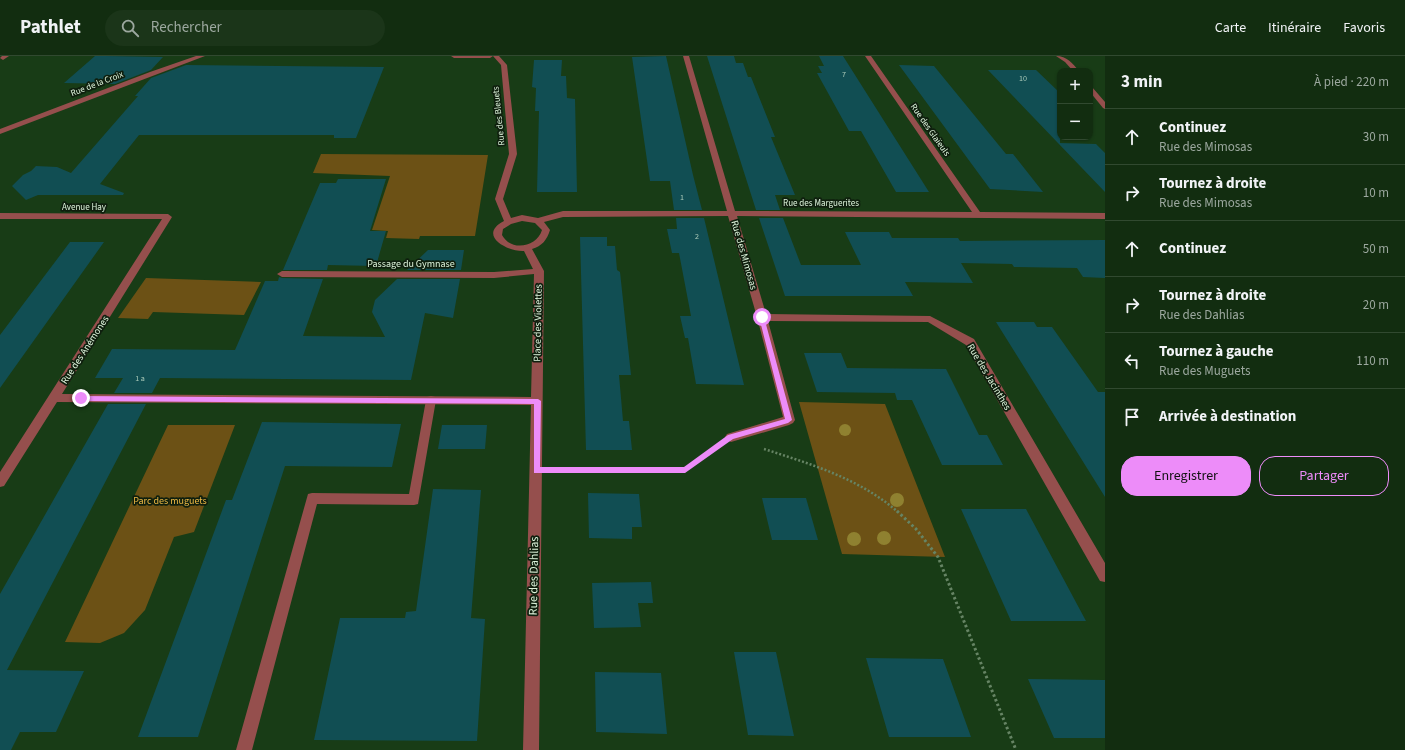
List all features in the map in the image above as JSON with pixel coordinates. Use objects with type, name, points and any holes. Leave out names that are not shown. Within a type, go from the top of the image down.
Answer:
[{"type":"street","name":"Rue de la Croix","points":[[0,132],[152,73],[202,56]]},
{"type":"street","points":[[454,56],[490,56]]},
{"type":"street","name":"Rue des Bleuets","points":[[496,56],[504,65],[513,154],[500,199],[508,221]]},
{"type":"street","name":"Rue des Mimosas","points":[[686,56],[762,317],[788,420],[731,437]]},
{"type":"street","name":"Rue des Glaïeuls","points":[[868,56],[978,214]]},
{"type":"street","points":[[1059,56],[1069,58],[1074,68]]},
{"type":"street","points":[[1093,92],[1105,107]]},
{"type":"street","name":"Rue des Marguerites","points":[[538,221],[562,214],[731,213],[1105,216]]},
{"type":"street","name":"Avenue Hay","points":[[0,216],[168,217]]},
{"type":"street","name":"Rue des Anémones","points":[[0,482],[168,217]]},
{"type":"street","points":[[522,218],[538,221],[546,230],[545,237],[540,242],[527,248],[509,246],[500,240],[498,235],[499,228],[508,221],[522,218]]},
{"type":"street","name":"Place des Violettes","points":[[527,248],[539,271],[538,401]]},
{"type":"street","name":"Passage du Gymnase","points":[[282,274],[494,275],[539,271]]},
{"type":"street","name":"Rue des Jacinthes","points":[[762,317],[930,319],[970,342],[1105,576]]},
{"type":"street","points":[[54,398],[538,401]]},
{"type":"street","points":[[244,750],[312,498],[414,500],[431,400]]},
{"type":"street","name":"Rue des Dahlias","points":[[531,750],[538,401]]},
{"type":"path","points":[[536,470],[685,470],[731,437],[820,467],[847,478],[891,505],[922,535],[938,557],[1016,750]]},
{"type":"green space","points":[[321,154],[488,155],[475,236],[420,236],[419,239],[386,238],[388,231],[372,230],[390,176],[313,173]]},
{"type":"green space","points":[[146,278],[261,282],[244,315],[153,312],[148,319],[118,318]]},
{"type":"green space","points":[[799,402],[885,404],[945,557],[842,554]]},
{"type":"green space","name":"Parc des muguets","points":[[168,425],[235,425],[194,532],[174,537],[145,610],[124,633],[100,643],[65,642]]},
{"type":"building","points":[[95,56],[163,57],[151,70],[115,84],[64,83]]},
{"type":"building","points":[[666,56],[702,210],[674,210],[670,181],[650,181],[632,57]]},
{"type":"building","points":[[707,56],[734,56],[736,63],[743,63],[748,77],[751,77],[775,137],[771,137],[795,195],[775,195],[780,210],[756,210]]},
{"type":"building","points":[[819,56],[843,56],[929,192],[896,192],[861,131],[849,131],[817,73],[822,73],[818,66],[824,66]]},
{"type":"building","points":[[534,60],[562,60],[561,76],[566,76],[567,98],[575,99],[577,192],[537,192],[539,111],[535,111],[536,88],[532,87]]},
{"type":"building","points":[[186,65],[384,67],[356,138],[334,138],[334,135],[139,135],[100,184],[124,193],[123,195],[38,195],[26,200],[12,186],[23,175],[31,171],[36,166],[57,167],[71,173],[138,96],[135,96],[151,78]]},
{"type":"building","points":[[899,65],[934,66],[1006,154],[1013,154],[1043,192],[990,189]]},
{"type":"building","points":[[988,70],[1036,70],[1057,90],[1057,140],[1060,140],[1060,143],[1096,144],[1105,153],[1105,192]]},
{"type":"building","points":[[338,179],[386,179],[370,231],[386,231],[376,266],[328,265],[327,270],[283,270],[320,183],[336,183]]},
{"type":"building","points":[[676,218],[704,218],[744,385],[696,384],[688,338],[685,338],[680,316],[691,316],[679,253],[672,253],[667,229],[677,229]]},
{"type":"building","points":[[759,218],[783,218],[801,265],[861,265],[845,232],[889,232],[892,238],[958,238],[960,241],[1105,240],[1105,278],[1083,277],[1077,268],[1014,267],[1012,264],[961,263],[973,283],[905,282],[913,296],[785,296]]},
{"type":"building","points":[[580,237],[607,237],[607,246],[615,246],[617,270],[620,272],[631,375],[619,375],[623,421],[629,421],[632,450],[586,450]]},
{"type":"building","points":[[70,242],[104,242],[0,388],[0,335]]},
{"type":"building","points":[[428,250],[464,250],[461,270],[407,270]]},
{"type":"building","points":[[279,277],[323,279],[303,336],[385,337],[372,312],[375,300],[397,279],[460,279],[453,318],[425,313],[411,380],[160,378],[152,393],[114,393],[123,378],[95,378],[112,349],[235,350],[265,281],[278,281]]},
{"type":"building","points":[[996,322],[1034,322],[1037,327],[1052,327],[1098,392],[1105,392],[1105,497]]},
{"type":"building","points":[[804,353],[841,353],[847,368],[946,369],[979,435],[987,435],[1003,465],[942,465],[912,400],[897,400],[895,393],[817,392]]},
{"type":"building","points":[[108,404],[146,404],[7,670],[84,671],[56,732],[20,732],[11,750],[0,750],[0,594]]},
{"type":"building","points":[[262,422],[401,424],[392,467],[285,466],[198,737],[138,737],[226,500],[232,500]]},
{"type":"building","points":[[442,425],[487,425],[485,449],[438,449]]},
{"type":"building","points":[[433,489],[481,490],[471,618],[485,619],[477,741],[314,740],[340,618],[405,618],[406,612],[416,611]]},
{"type":"building","points":[[588,493],[639,494],[642,527],[632,527],[632,539],[589,538]]},
{"type":"building","points":[[762,498],[806,498],[818,540],[772,540]]},
{"type":"building","points":[[961,509],[1026,509],[1086,621],[1011,621]]},
{"type":"building","points":[[651,582],[653,603],[638,603],[641,627],[594,628],[592,583]]},
{"type":"building","points":[[734,652],[776,652],[794,736],[748,735]]},
{"type":"building","points":[[866,658],[943,659],[971,737],[889,737]]},
{"type":"building","points":[[595,672],[661,673],[667,734],[596,732]]},
{"type":"building","points":[[1028,679],[1105,680],[1105,738],[1054,738]]},
{"type":"route","points":[[81,398],[538,401],[536,470],[685,470],[731,437],[788,420],[762,317]]}]
